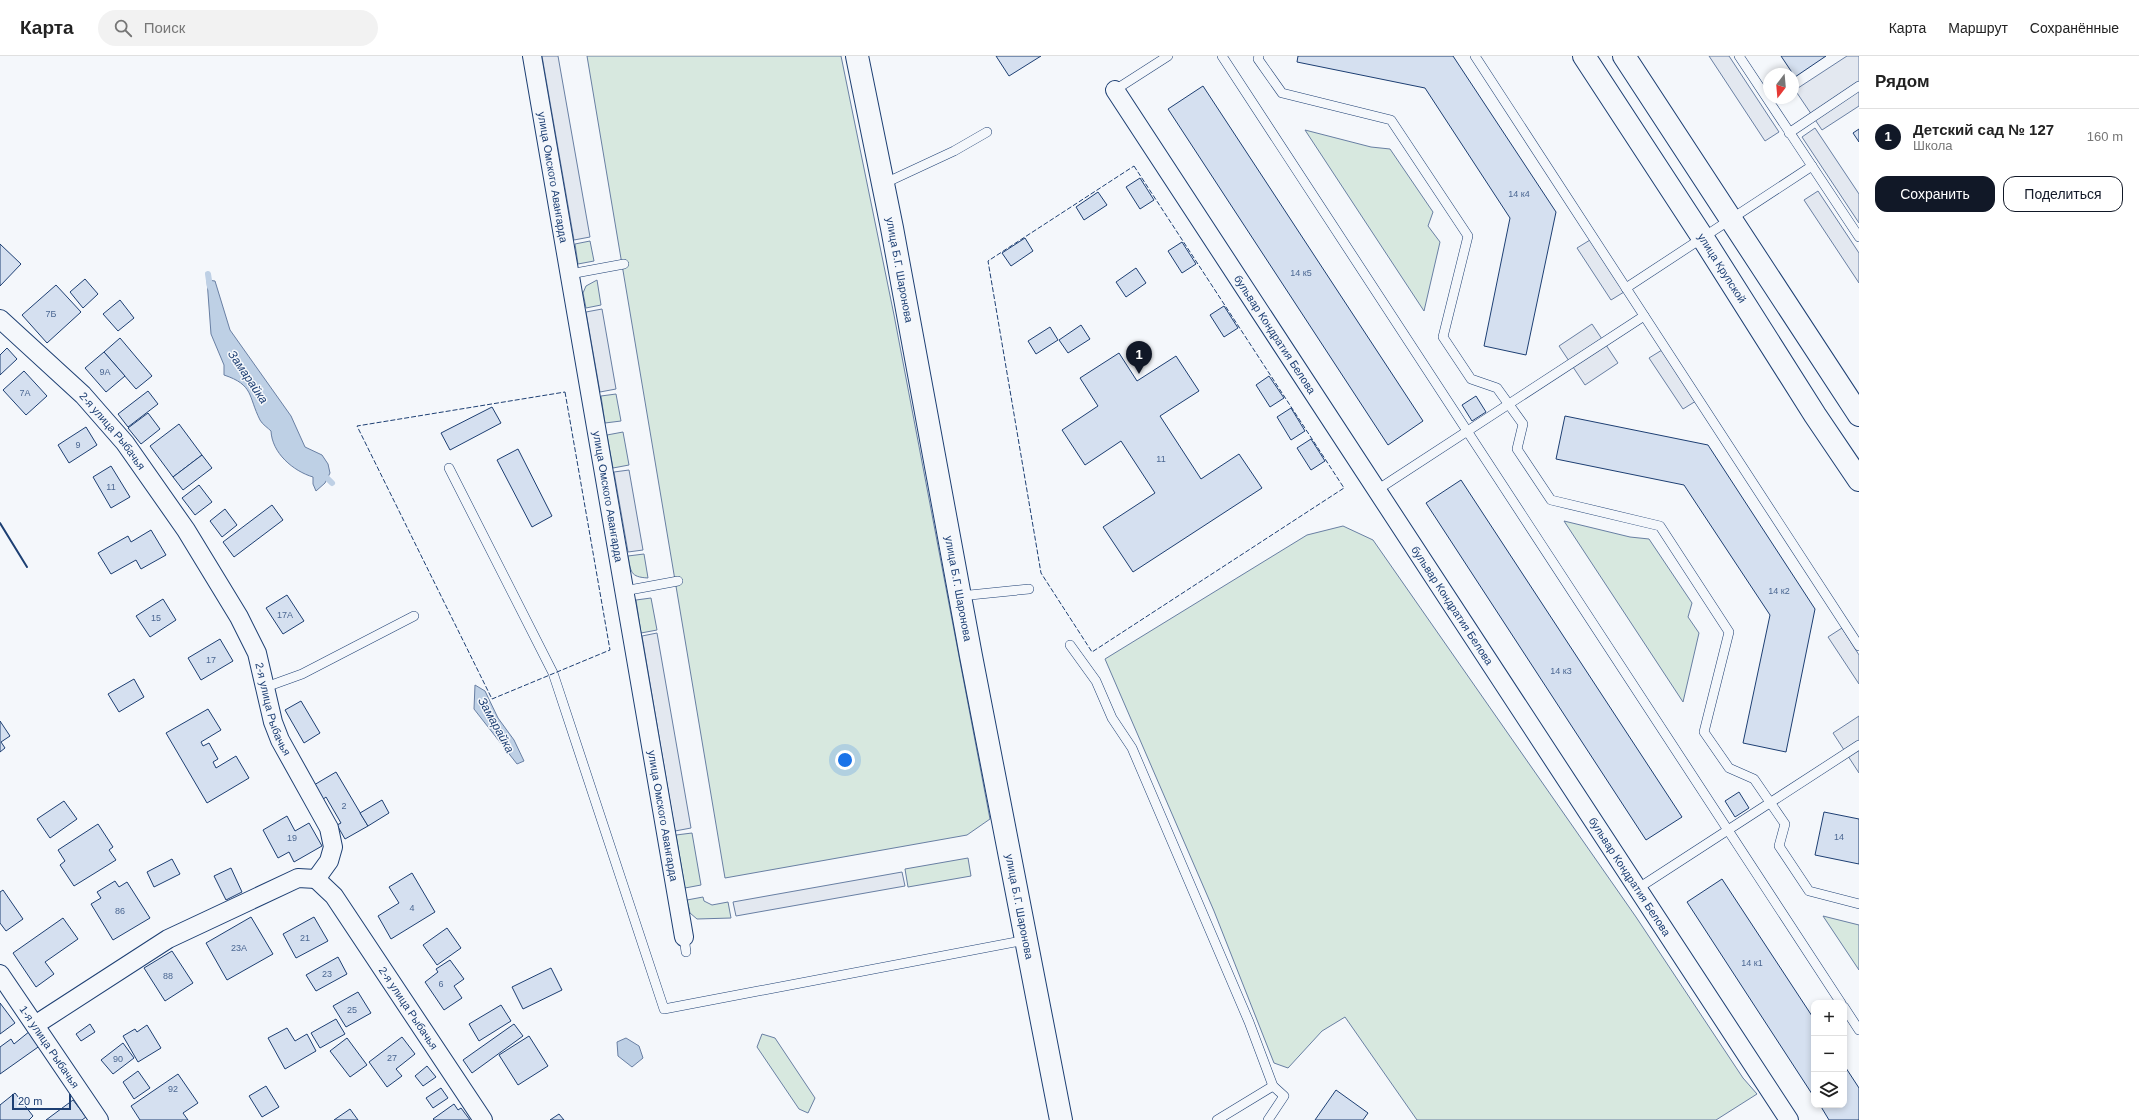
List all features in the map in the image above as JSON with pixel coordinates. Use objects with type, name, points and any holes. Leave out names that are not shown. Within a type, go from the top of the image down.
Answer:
[{"type":"main road","name":"улица Б.Г. Шаронова","points":[[857,56],[883,184],[960,596],[1061,1120]]},
{"type":"main road","name":"улица Крупской","points":[[1584,56],[1703,238],[1815,416],[1859,480]]},
{"type":"main road","points":[[1624,56],[1859,415]]},
{"type":"street","name":"улица Омского Авангарда","points":[[532,56],[685,945]]},
{"type":"street","name":"бульвар Кондратия Белова","points":[[1115,90],[1789,1120]]},
{"type":"street","name":"2-я улица Рыбачья","points":[[0,319],[83,395],[125,443],[186,530],[239,617],[257,653],[273,722],[280,740],[329,828],[333,847],[329,861],[316,879],[334,896],[483,1120]]},
{"type":"street","points":[[35,1025],[168,939],[298,878],[316,879]]},
{"type":"street","name":"1-я улица Рыбачья","points":[[0,974],[99,1120]]},
{"type":"lane","points":[[1115,90],[1168,56]]},
{"type":"lane","points":[[1222,56],[1839,1000]]},
{"type":"lane","points":[[1259,56],[1258,59],[1282,93],[1391,120],[1468,236],[1443,337],[1471,379],[1497,388],[1523,424],[1517,449],[1551,500],[1660,526],[1729,632],[1704,732],[1729,768],[1754,779],[1785,824],[1780,846],[1809,891],[1859,904]]},
{"type":"lane","points":[[1475,56],[1859,646]]},
{"type":"lane","points":[[1738,56],[1859,237]]},
{"type":"lane","points":[[1790,133],[1859,86]]},
{"type":"lane","points":[[883,184],[954,151],[987,132]]},
{"type":"lane","points":[[1626,288],[1812,166]]},
{"type":"lane","points":[[570,274],[624,264]]},
{"type":"lane","points":[[1376,490],[1644,316]]},
{"type":"lane","points":[[449,468],[553,673],[664,1009],[1027,940]]},
{"type":"lane","points":[[624,591],[678,581]]},
{"type":"lane","points":[[960,596],[1029,589]]},
{"type":"lane","points":[[266,687],[302,674],[414,616]]},
{"type":"lane","points":[[1070,644],[1096,681],[1112,718],[1132,748],[1248,1022],[1273,1086],[1284,1096],[1268,1120]]},
{"type":"lane","points":[[1638,889],[1859,745]]},
{"type":"lane","points":[[1847,1012],[1859,1030]]},
{"type":"lane","points":[[1217,1120],[1273,1086]]},
{"type":"shaded area","points":[[542,56],[558,56],[590,237],[574,240]]},
{"type":"shaded area","points":[[587,56],[841,56],[894,315],[990,819],[967,835],[725,878]]},
{"type":"shaded area","points":[[1709,56],[1729,56],[1779,132],[1765,141]]},
{"type":"shaded area","points":[[1847,56],[1859,56],[1859,106],[1822,130],[1799,96],[1799,87]]},
{"type":"shaded area","points":[[1815,128],[1859,194],[1859,223],[1802,137]]},
{"type":"shaded area","points":[[1305,130],[1371,147],[1390,149],[1433,212],[1428,226],[1440,242],[1424,311]]},
{"type":"shaded area","points":[[1818,191],[1859,253],[1859,283],[1804,200]]},
{"type":"shaded area","points":[[1590,240],[1624,292],[1611,300],[1577,248]]},
{"type":"shaded area","points":[[590,241],[594,261],[578,264],[575,244]]},
{"type":"shaded area","points":[[597,280],[601,305],[586,308],[583,293],[586,286]]},
{"type":"shaded area","points":[[602,309],[616,389],[600,392],[586,312]]},
{"type":"shaded area","points":[[1592,324],[1618,363],[1585,385],[1559,346]]},
{"type":"shaded area","points":[[1662,350],[1696,401],[1683,409],[1649,358]]},
{"type":"shaded area","points":[[616,394],[621,421],[605,423],[601,396]]},
{"type":"shaded area","points":[[623,432],[629,465],[613,468],[607,435]]},
{"type":"shaded area","points":[[629,470],[643,550],[628,552],[614,472]]},
{"type":"shaded area","points":[[1564,521],[1630,537],[1649,539],[1692,603],[1688,617],[1699,633],[1683,702]]},
{"type":"shaded area","points":[[1343,526],[1373,540],[1636,917],[1743,1078],[1757,1094],[1716,1120],[1417,1120],[1345,1017],[1322,1031],[1288,1068],[1274,1063],[1214,911],[1105,659],[1307,535]]},
{"type":"shaded area","points":[[644,554],[648,578],[632,573],[628,556]]},
{"type":"shaded area","points":[[651,598],[657,630],[641,633],[636,600]]},
{"type":"shaded area","points":[[1842,628],[1859,655],[1859,684],[1828,637]]},
{"type":"shaded area","points":[[657,633],[691,828],[675,831],[642,636]]},
{"type":"shaded area","points":[[1859,716],[1859,773],[1833,733]]},
{"type":"shaded area","points":[[692,833],[701,885],[685,888],[676,835]]},
{"type":"shaded area","points":[[968,858],[971,876],[908,887],[905,869]]},
{"type":"shaded area","points":[[902,872],[905,886],[736,916],[733,902]]},
{"type":"shaded area","points":[[703,897],[704,901],[712,905],[728,902],[731,918],[697,919],[690,913],[687,900]]},
{"type":"shaded area","points":[[1823,916],[1859,925],[1859,970]]},
{"type":"shaded area","points":[[762,1034],[775,1038],[815,1098],[808,1113],[799,1109],[757,1047]]},
{"type":"water","points":[[207,280],[215,281],[230,330],[291,416],[305,447],[322,455],[328,464],[330,473],[325,483],[316,491],[313,484],[313,477],[291,466],[279,454],[272,439],[271,431],[260,420],[249,392],[241,383],[224,375],[224,365],[211,334]]},
{"type":"water","points":[[475,685],[485,691],[498,718],[514,740],[524,761],[517,764],[474,709]]},
{"type":"water","points":[[626,1038],[639,1046],[643,1058],[632,1067],[618,1056],[617,1042]]},
{"type":"building","points":[[996,56],[1041,56],[1009,76]]},
{"type":"building","points":[[1298,56],[1453,56],[1556,212],[1526,355],[1484,346],[1510,218],[1425,88],[1297,62]]},
{"type":"building","points":[[1781,56],[1826,56],[1799,74],[1799,68],[1789,68]]},
{"type":"building","points":[[1203,86],[1423,421],[1388,445],[1168,109]]},
{"type":"building","points":[[1859,129],[1859,142],[1853,133]]},
{"type":"building","points":[[1140,178],[1154,200],[1140,209],[1126,187]]},
{"type":"building","points":[[1098,192],[1107,205],[1084,220],[1076,207]]},
{"type":"building","points":[[1025,238],[1033,251],[1011,266],[1002,253]]},
{"type":"building","points":[[1182,242],[1196,264],[1182,273],[1168,251]]},
{"type":"building","points":[[0,244],[21,264],[0,286]]},
{"type":"building","points":[[1136,268],[1146,283],[1126,297],[1116,282]]},
{"type":"building","points":[[85,279],[98,294],[83,308],[70,292]]},
{"type":"building","points":[[56,285],[81,312],[47,343],[22,315]]},
{"type":"building","points":[[120,300],[134,318],[118,331],[103,314]]},
{"type":"building","points":[[1224,306],[1238,328],[1224,337],[1210,315]]},
{"type":"building","points":[[1081,325],[1090,339],[1068,353],[1059,340]]},
{"type":"building","points":[[1050,327],[1058,340],[1036,354],[1028,341]]},
{"type":"building","points":[[120,338],[152,376],[136,389],[104,352]]},
{"type":"building","points":[[7,348],[17,359],[0,375],[0,355]]},
{"type":"building","points":[[104,352],[125,376],[106,392],[85,368]]},
{"type":"building","points":[[1119,353],[1137,381],[1176,356],[1199,391],[1160,416],[1201,479],[1239,454],[1262,488],[1133,572],[1103,527],[1155,493],[1121,441],[1085,465],[1062,430],[1098,406],[1080,378]]},
{"type":"building","points":[[24,371],[47,396],[26,415],[3,390]]},
{"type":"building","points":[[1269,376],[1284,398],[1270,407],[1256,385]]},
{"type":"building","points":[[148,391],[158,404],[128,427],[118,414]]},
{"type":"building","points":[[1476,396],[1486,412],[1472,421],[1462,405]]},
{"type":"building","points":[[492,407],[501,423],[450,450],[441,433]]},
{"type":"building","points":[[1291,408],[1305,431],[1291,440],[1277,417]]},
{"type":"building","points":[[148,413],[160,429],[141,444],[128,428]]},
{"type":"building","points":[[1565,416],[1708,445],[1815,609],[1786,752],[1743,743],[1770,615],[1684,485],[1556,459]]},
{"type":"building","points":[[179,424],[202,455],[173,477],[150,446]]},
{"type":"building","points":[[86,427],[97,445],[69,463],[58,445]]},
{"type":"building","points":[[1311,439],[1325,461],[1311,470],[1297,448]]},
{"type":"building","points":[[518,449],[552,516],[532,527],[497,460]]},
{"type":"building","points":[[202,455],[212,468],[183,490],[173,477]]},
{"type":"building","points":[[111,466],[130,497],[111,508],[93,477]]},
{"type":"building","points":[[1461,480],[1682,817],[1646,840],[1426,503]]},
{"type":"building","points":[[199,485],[212,502],[195,515],[182,498]]},
{"type":"building","points":[[272,505],[283,520],[234,557],[223,542]]},
{"type":"building","points":[[225,509],[237,525],[222,537],[210,521]]},
{"type":"building","points":[[151,530],[166,555],[141,569],[136,560],[111,574],[98,553],[128,536],[131,542]]},
{"type":"building","points":[[287,595],[304,621],[283,634],[266,608]]},
{"type":"building","points":[[163,599],[176,620],[150,637],[136,616]]},
{"type":"building","points":[[220,639],[233,661],[201,680],[188,658]]},
{"type":"building","points":[[134,679],[144,697],[119,712],[108,694]]},
{"type":"building","points":[[301,701],[320,733],[304,743],[285,710]]},
{"type":"building","points":[[208,709],[221,730],[201,742],[203,746],[209,743],[218,759],[213,762],[216,768],[236,756],[249,778],[207,803],[166,733]]},
{"type":"building","points":[[0,721],[10,736],[1,742],[5,748],[0,752]]},
{"type":"building","points":[[336,772],[368,826],[345,839],[337,825],[341,823],[326,797],[322,800],[314,785]]},
{"type":"building","points":[[1739,792],[1749,808],[1735,817],[1725,801]]},
{"type":"building","points":[[382,800],[389,813],[368,826],[360,813]]},
{"type":"building","points":[[64,801],[77,819],[50,838],[37,819]]},
{"type":"building","points":[[1824,812],[1859,819],[1859,864],[1815,855]]},
{"type":"building","points":[[287,816],[295,831],[309,823],[322,846],[294,862],[289,852],[278,858],[263,830]]},
{"type":"building","points":[[98,824],[113,847],[109,850],[116,860],[74,886],[60,865],[65,861],[58,850]]},
{"type":"building","points":[[172,859],[180,874],[154,887],[147,872]]},
{"type":"building","points":[[231,868],[242,892],[226,900],[214,876]]},
{"type":"building","points":[[412,873],[435,912],[391,939],[378,916],[399,903],[389,887]]},
{"type":"building","points":[[1722,879],[1811,1014],[1811,1092],[1687,902]]},
{"type":"building","points":[[115,881],[119,887],[127,882],[150,918],[113,940],[91,904],[101,898],[97,892]]},
{"type":"building","points":[[3,890],[23,919],[6,931],[0,923],[0,892]]},
{"type":"building","points":[[251,917],[273,954],[227,980],[206,943]]},
{"type":"building","points":[[314,917],[328,941],[296,958],[283,934]]},
{"type":"building","points":[[63,918],[78,939],[45,962],[54,974],[36,987],[13,953]]},
{"type":"building","points":[[447,928],[461,948],[437,965],[423,945]]},
{"type":"building","points":[[172,951],[193,983],[165,1001],[144,968]]},
{"type":"building","points":[[338,957],[347,974],[316,991],[306,975]]},
{"type":"building","points":[[450,960],[464,979],[454,986],[462,998],[444,1010],[425,982],[438,972],[436,969]]},
{"type":"building","points":[[551,968],[562,990],[523,1009],[512,987]]},
{"type":"building","points":[[358,992],[371,1013],[346,1027],[333,1006]]},
{"type":"building","points":[[0,1003],[15,1023],[0,1034]]},
{"type":"building","points":[[501,1005],[511,1021],[479,1041],[469,1024]]},
{"type":"building","points":[[336,1019],[345,1034],[320,1048],[311,1033]]},
{"type":"building","points":[[90,1024],[95,1032],[81,1041],[76,1034]]},
{"type":"building","points":[[514,1024],[523,1036],[472,1073],[463,1060]]},
{"type":"building","points":[[147,1025],[161,1048],[138,1062],[123,1036],[135,1029],[137,1032]]},
{"type":"building","points":[[287,1028],[295,1041],[307,1034],[316,1051],[285,1069],[268,1038]]},
{"type":"building","points":[[30,1031],[41,1045],[0,1074],[0,1047],[11,1039],[14,1044]]},
{"type":"building","points":[[529,1036],[548,1066],[518,1085],[499,1055]]},
{"type":"building","points":[[402,1037],[415,1054],[396,1069],[402,1076],[387,1087],[369,1062]]},
{"type":"building","points":[[347,1038],[367,1065],[350,1077],[330,1051]]},
{"type":"building","points":[[123,1043],[134,1058],[113,1074],[101,1060]]},
{"type":"building","points":[[427,1066],[436,1077],[423,1086],[415,1076]]},
{"type":"building","points":[[1847,1070],[1859,1088],[1859,1120],[1829,1120],[1822,1108],[1847,1108]]},
{"type":"building","points":[[138,1071],[150,1088],[134,1099],[123,1082]]},
{"type":"building","points":[[178,1074],[198,1103],[183,1113],[188,1120],[140,1120],[131,1106]]},
{"type":"building","points":[[266,1086],[279,1107],[262,1117],[249,1096]]},
{"type":"building","points":[[441,1088],[448,1098],[433,1108],[426,1098]]},
{"type":"building","points":[[1336,1090],[1368,1113],[1363,1120],[1315,1120]]},
{"type":"building","points":[[15,1093],[33,1116],[29,1120],[0,1120],[0,1105]]},
{"type":"building","points":[[73,1100],[86,1117],[82,1120],[46,1120]]},
{"type":"building","points":[[454,1104],[458,1110],[461,1108],[470,1120],[433,1119]]},
{"type":"building","points":[[350,1109],[358,1120],[334,1120]]},
{"type":"building","points":[[559,1114],[564,1120],[550,1120]]},
{"type":"waterway","name":"Замарайка","points":[[208,274],[210,287]]},
{"type":"waterway","name":"Замарайка","points":[[322,473],[332,483]]},
{"type":"fence","points":[[1134,166],[1344,488],[1092,652],[1041,573],[988,261],[1134,166]]},
{"type":"fence","points":[[565,392],[610,650],[492,699],[357,426],[565,392]]},
{"type":"wall","points":[[0,523],[27,567]]},
{"type":"place","name":"Детский сад № 127","points":[[1139,374]]}]
